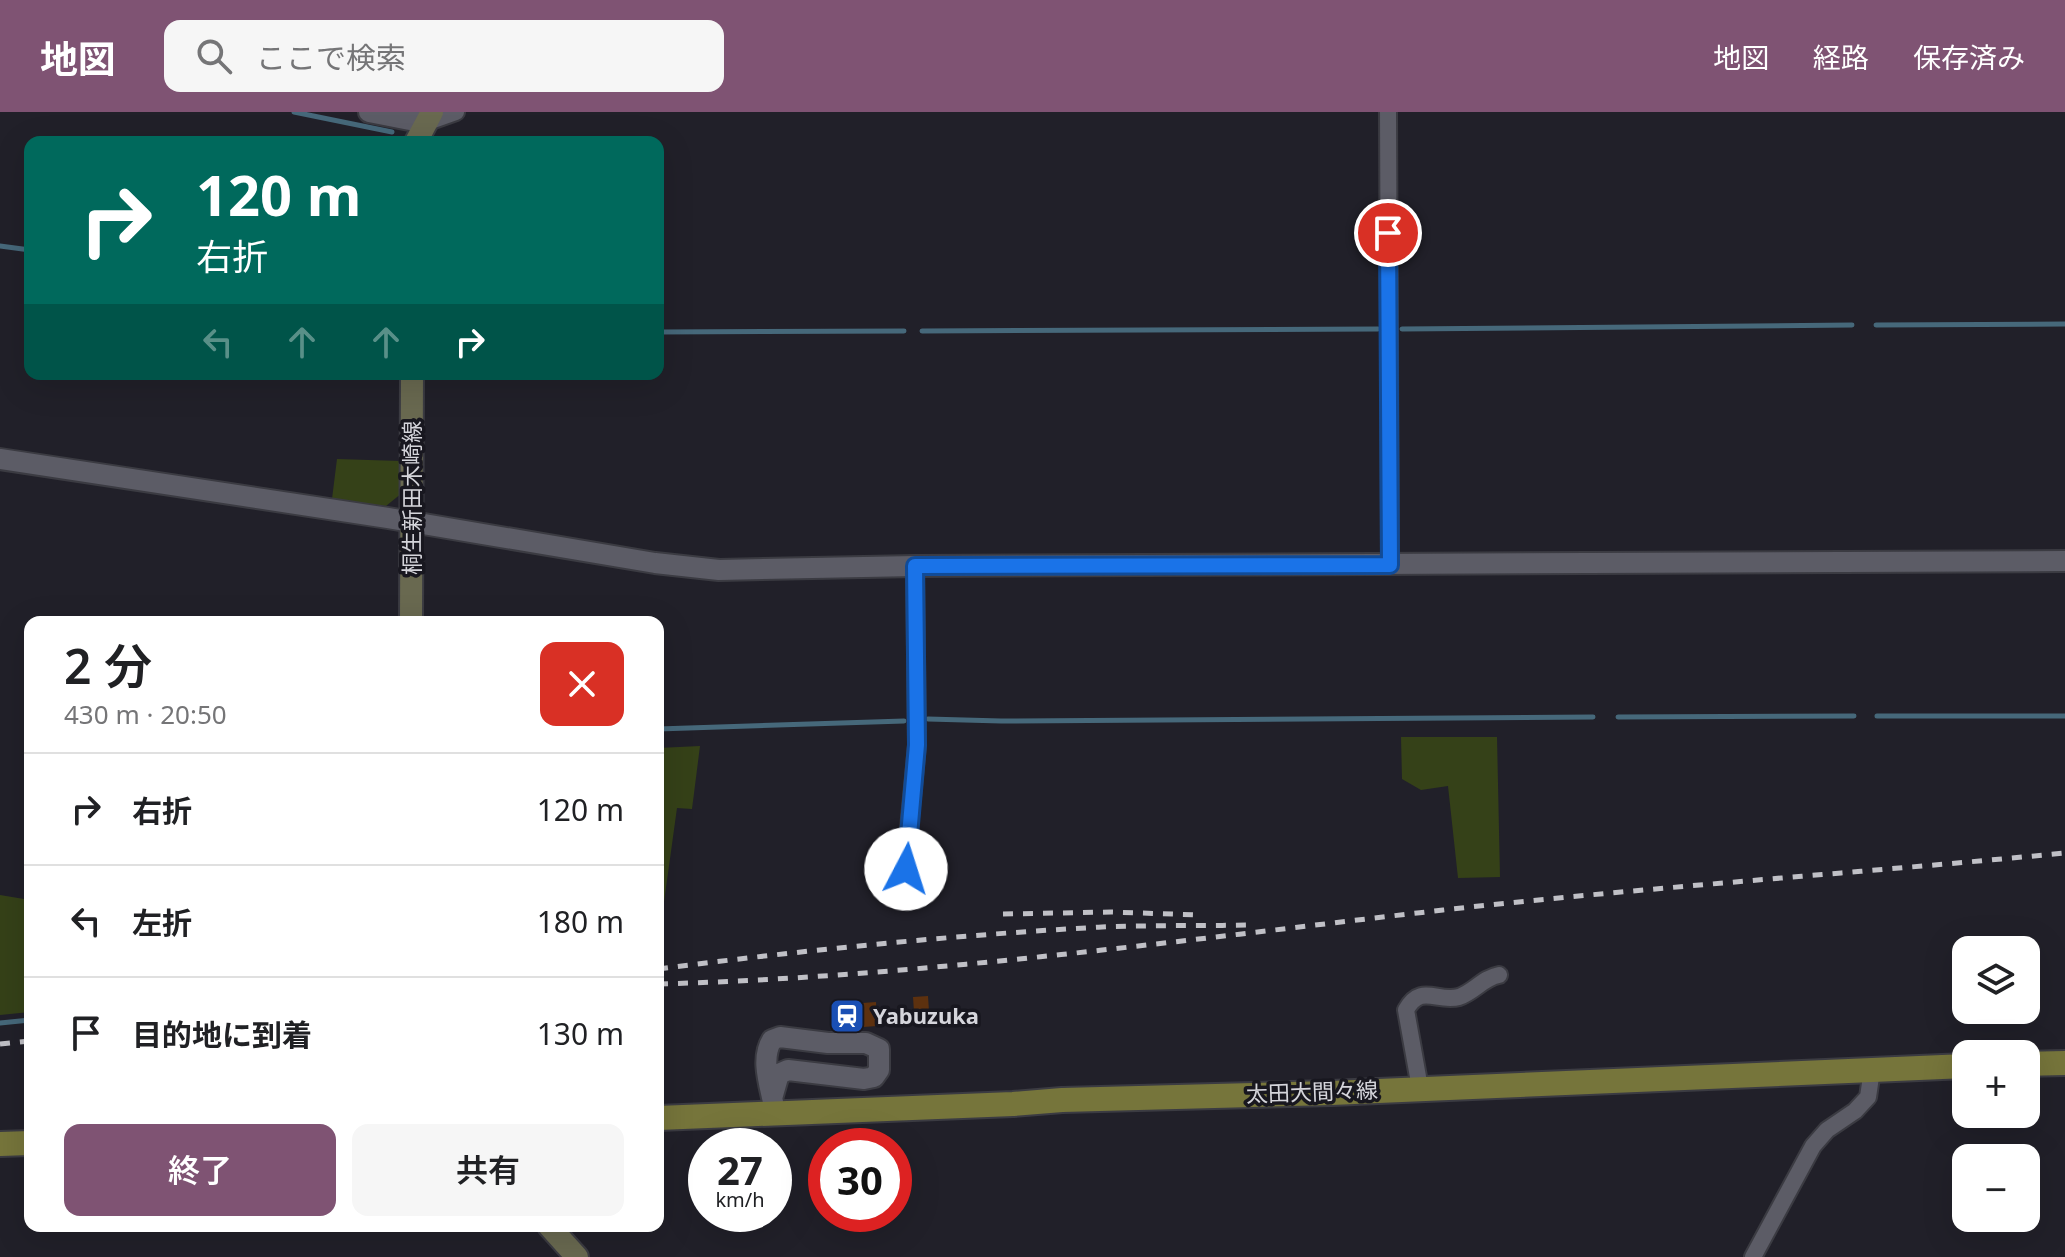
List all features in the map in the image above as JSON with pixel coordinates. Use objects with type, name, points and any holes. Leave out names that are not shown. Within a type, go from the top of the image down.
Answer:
[{"type":"main road","name":"桐生新田木崎線","points":[[411,616],[412,380]]},
{"type":"main road","points":[[2040,1064],[2065,1063]]},
{"type":"main road","name":"太田大間々線","points":[[664,1117],[774,1104],[1013,1104],[1952,1067]]},
{"type":"main road","points":[[0,1144],[24,1143]]},
{"type":"main road","points":[[556,1241],[577,1257]]},
{"type":"street","points":[[369,112],[424,126],[456,112]]},
{"type":"street","points":[[1388,112],[1390,565]]},
{"type":"street","points":[[0,459],[655,563],[719,570],[915,566],[2065,561]]},
{"type":"street","points":[[904,880],[917,745],[915,566]]},
{"type":"street","points":[[1420,1088],[1406,1010],[1409,1004],[1422,995],[1461,996],[1499,975]]},
{"type":"street","points":[[776,1037],[828,1043],[866,1043],[879,1049],[879,1070],[874,1077],[864,1079],[788,1070],[779,1074],[774,1104],[768,1079],[767,1049],[776,1037]]},
{"type":"street","points":[[1753,1257],[1813,1146],[1827,1130],[1855,1111],[1868,1097],[1872,1070]]},
{"type":"green space","points":[[337,459],[401,461],[402,493],[386,506],[332,499]]},
{"type":"green space","points":[[1401,737],[1497,737],[1500,877],[1458,878],[1448,786],[1421,790],[1402,779]]},
{"type":"green space","points":[[700,746],[692,809],[677,808],[664,902],[664,748]]},
{"type":"green space","points":[[0,895],[24,899],[24,1013],[0,1015]]},
{"type":"building","points":[[928,996],[929,1011],[914,1012],[913,997]]},
{"type":"building","points":[[876,1002],[877,1026],[836,1029],[835,1005]]},
{"type":"waterway","points":[[294,112],[392,132]]},
{"type":"waterway","points":[[0,246],[24,249]]},
{"type":"waterway","points":[[1876,325],[2065,324]]},
{"type":"waterway","points":[[1402,329],[1852,325]]},
{"type":"waterway","points":[[922,331],[1378,329]]},
{"type":"waterway","points":[[664,332],[904,331]]},
{"type":"waterway","points":[[1618,717],[1854,716]]},
{"type":"waterway","points":[[1877,716],[2065,716]]},
{"type":"waterway","points":[[928,719],[1593,717]]},
{"type":"waterway","points":[[664,729],[904,721]]},
{"type":"waterway","points":[[0,1023],[24,1021]]},
{"type":"railway","points":[[664,984],[855,974],[953,965],[1520,902],[2065,853]]},
{"type":"railway","points":[[1003,914],[1111,912],[1199,915]]},
{"type":"railway","points":[[664,968],[824,949],[991,934],[1102,927],[1249,925]]},
{"type":"railway","points":[[0,1044],[24,1042]]},
{"type":"place","name":"Yabuzuka","points":[[847,1016]]},
{"type":"route","points":[[906,869],[917,745],[915,566],[1390,565],[1388,233]]}]
